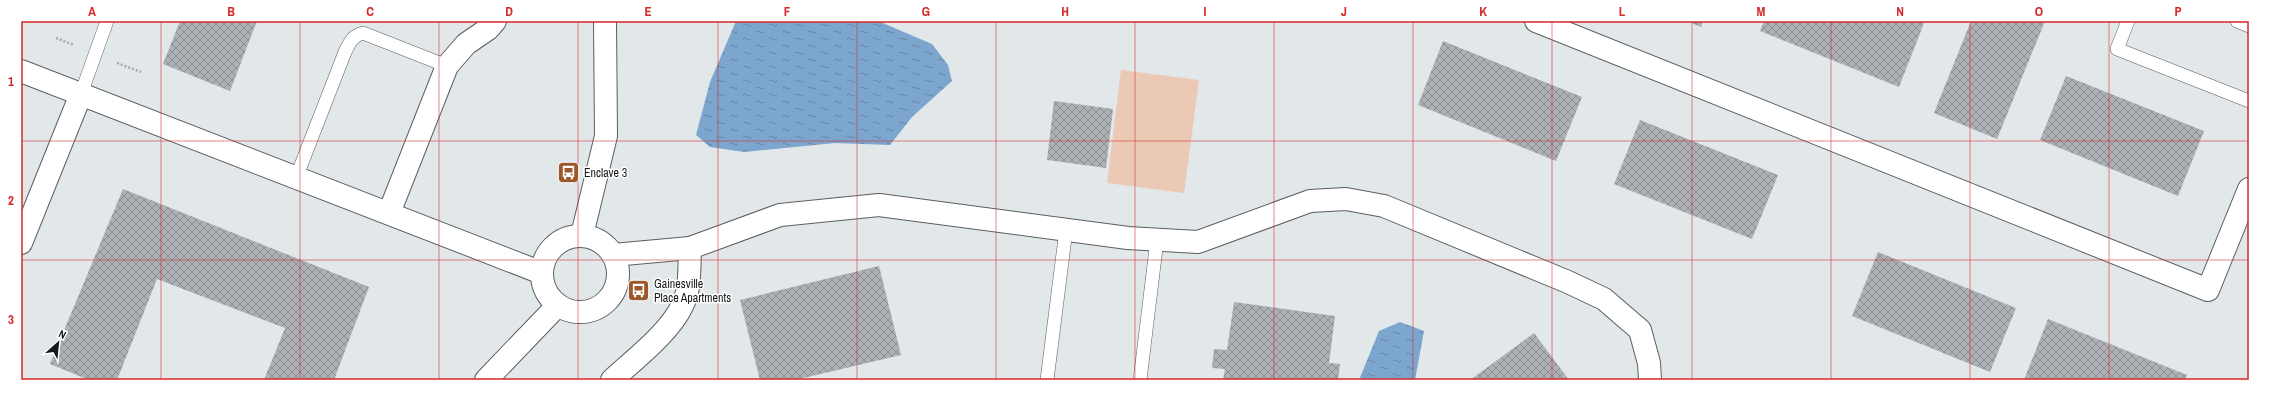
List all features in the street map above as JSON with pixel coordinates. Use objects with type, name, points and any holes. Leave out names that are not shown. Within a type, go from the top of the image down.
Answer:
[{"type":"street","points":[[389,213],[447,66],[466,44],[488,29],[495,21]]},
{"type":"street","points":[[582,235],[606,136],[605,21]]},
{"type":"street","points":[[1536,21],[1568,27],[2208,290],[2249,189]]},
{"type":"street","points":[[21,71],[542,273]]},
{"type":"street","points":[[21,243],[80,94]]},
{"type":"street","points":[[614,255],[690,248],[780,215],[879,205],[1128,238],[1198,242],[1310,201],[1346,199],[1384,206],[1568,282],[1604,299],[1640,330],[1649,363],[1650,380]]},
{"type":"street","points":[[582,235],[594,238],[605,245],[614,255],[618,266],[618,280],[614,292],[606,302],[596,309],[583,312],[570,311],[558,305],[550,296],[544,285],[542,273],[544,261],[550,250],[559,242],[570,237],[582,235]]},
{"type":"street","points":[[612,380],[668,326],[682,306],[688,290],[690,248]]},
{"type":"street","points":[[486,380],[558,305]]},
{"type":"lane","points":[[80,94],[107,21]]},
{"type":"lane","points":[[2128,21],[2117,49],[2249,101]]},
{"type":"lane","points":[[2237,21],[2249,26]]},
{"type":"lane","points":[[296,178],[345,52],[352,38],[356,35],[363,33],[447,66]]},
{"type":"lane","points":[[1047,380],[1066,230]]},
{"type":"lane","points":[[1140,380],[1157,240]]},
{"type":"path","points":[[56,38],[75,46]]},
{"type":"path","points":[[113,61],[141,72]]},
{"type":"shaded area","points":[[1121,70],[1199,80],[1184,193],[1107,183]]},
{"type":"water","points":[[736,21],[878,21],[932,44],[948,65],[952,81],[912,117],[890,145],[835,143],[744,152],[710,147],[696,135],[710,82]]},
{"type":"water","points":[[1400,322],[1424,331],[1415,380],[1359,380],[1379,331]]},
{"type":"building","points":[[180,21],[257,21],[230,91],[163,64]]},
{"type":"building","points":[[1687,21],[1703,21],[1701,27]]},
{"type":"building","points":[[1764,21],[1920,21],[1924,23],[1899,87],[1760,31]]},
{"type":"building","points":[[1971,21],[2045,21],[1997,139],[1934,113]]},
{"type":"building","points":[[1443,41],[1582,97],[1556,161],[1418,105]]},
{"type":"building","points":[[2066,76],[2204,131],[2178,196],[2040,140]]},
{"type":"building","points":[[1054,101],[1113,109],[1106,168],[1047,160]]},
{"type":"building","points":[[1640,120],[1778,175],[1752,239],[1614,184]]},
{"type":"building","points":[[123,189],[369,287],[334,380],[264,380],[285,328],[157,279],[117,380],[89,380],[50,364]]},
{"type":"building","points":[[1878,252],[2016,308],[1990,372],[1852,316]]},
{"type":"building","points":[[879,266],[901,355],[795,380],[760,380],[740,300]]},
{"type":"building","points":[[1234,302],[1335,316],[1329,363],[1340,364],[1338,380],[1223,380],[1225,369],[1212,368],[1214,349],[1227,350]]},
{"type":"building","points":[[2048,319],[2187,375],[2185,380],[2024,380]]},
{"type":"building","points":[[1534,333],[1569,380],[1470,380]]},
{"type":"place","name":"Enclave 3","points":[[568,173]]},
{"type":"place","name":"Gainesville Place Apartments","points":[[639,291]]}]
